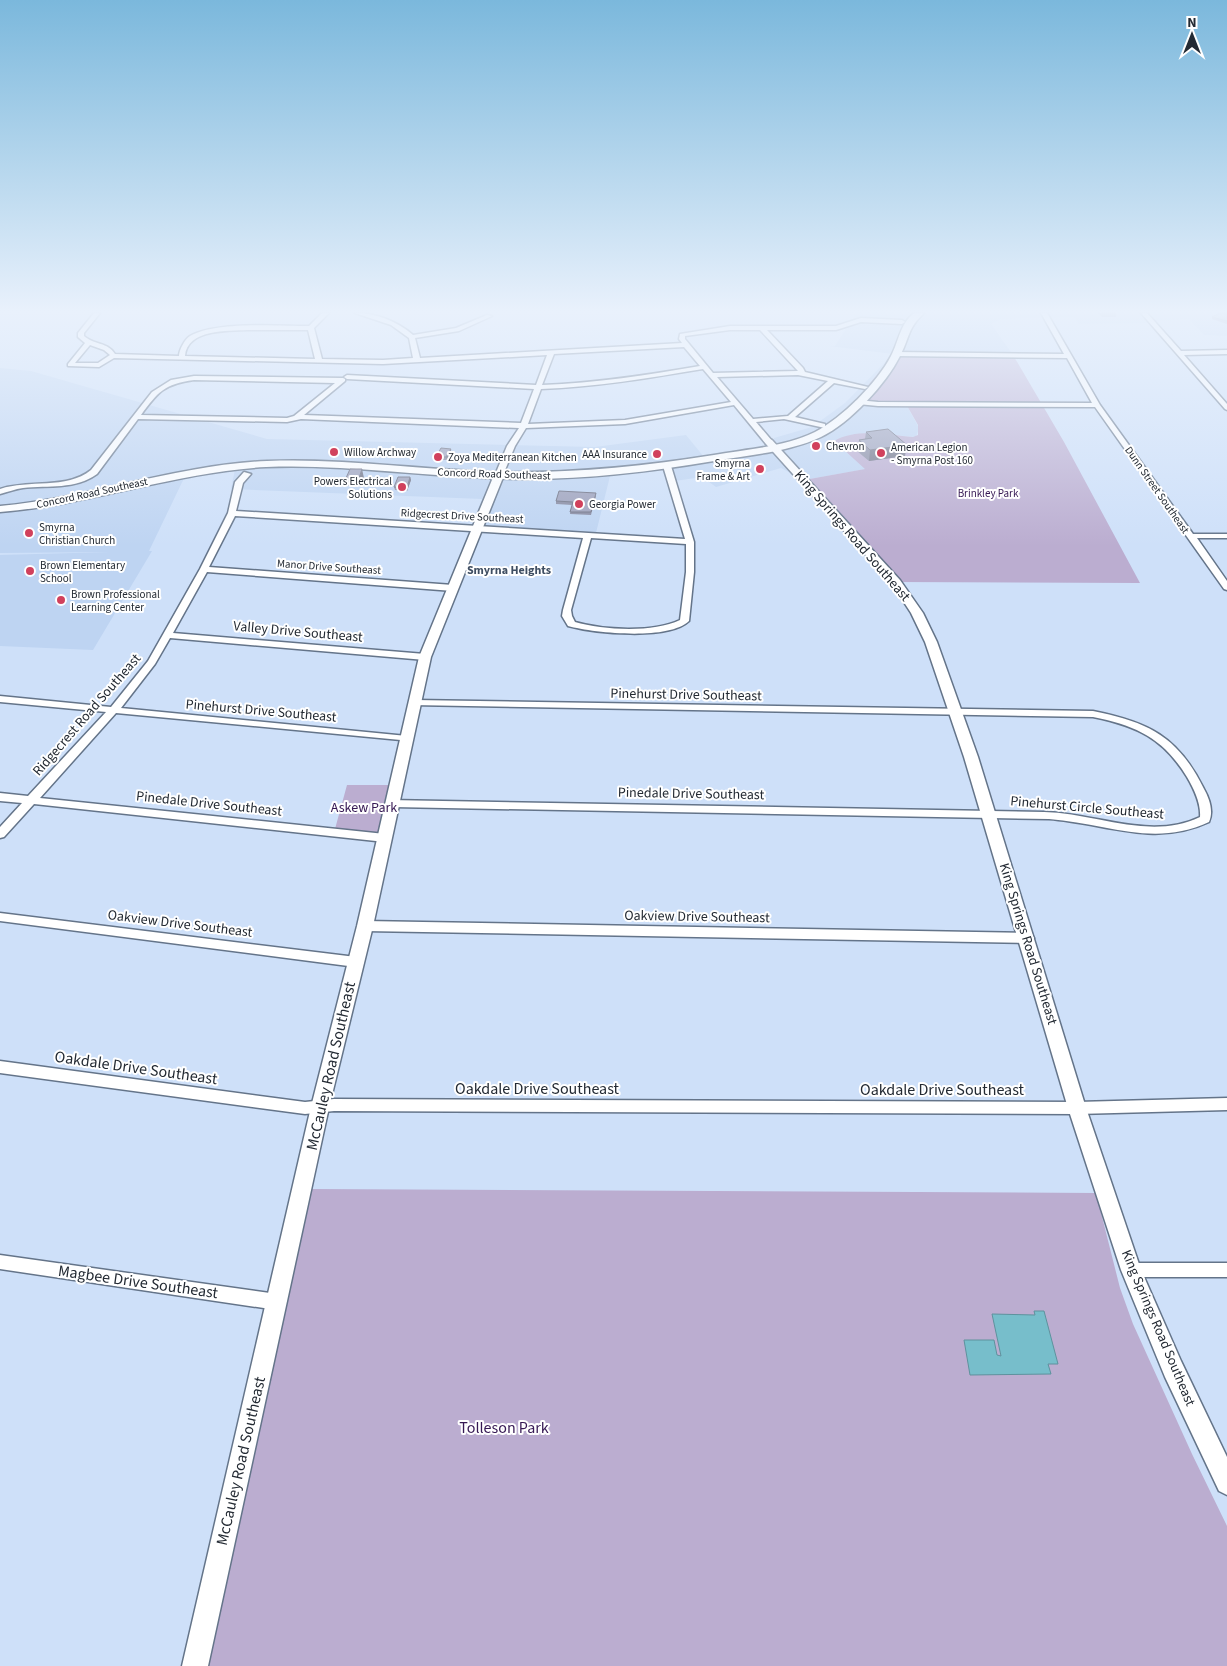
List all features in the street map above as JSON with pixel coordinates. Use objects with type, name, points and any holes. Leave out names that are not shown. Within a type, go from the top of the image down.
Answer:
[{"type":"main road","name":"Concord Road Southeast","points":[[3,509],[28,507],[186,472],[240,466],[301,465],[582,475],[667,466],[772,444],[803,435],[822,426],[861,391]]},
{"type":"main road","name":"Concord Road Southeast","points":[[500,472],[556,472],[623,468],[684,460],[807,439],[824,432],[869,391]]},
{"type":"street","points":[[0,492],[22,485],[69,484],[88,477],[134,417],[158,391]]},
{"type":"street","points":[[134,417],[287,420],[297,416],[329,391]]},
{"type":"street","points":[[500,472],[510,446],[522,427],[537,391]]},
{"type":"street","points":[[725,391],[750,422],[772,444]]},
{"type":"street","points":[[790,418],[821,391]]},
{"type":"street","name":"Dunn Street Southeast","points":[[1089,391],[1097,405],[1227,588]]},
{"type":"street","points":[[1212,391],[1227,408]]},
{"type":"street","points":[[858,402],[883,404],[1097,405]]},
{"type":"street","points":[[297,416],[522,427],[625,422],[735,403]]},
{"type":"street","points":[[750,422],[790,418],[822,426]]},
{"type":"street","name":"King Springs Road Southeast","points":[[772,444],[903,592],[927,633],[957,713],[1028,938],[1077,1108],[1131,1270],[1173,1369],[1227,1483]]},
{"type":"street","points":[[588,535],[567,616],[571,624],[588,628],[649,631],[680,625],[686,617],[690,572],[690,542],[667,466]]},
{"type":"street","name":"McCauley Road Southeast","points":[[195,1666],[320,1107],[365,926],[425,657],[500,472]]},
{"type":"street","name":"Ridgecrest Road Southeast","points":[[0,834],[113,711],[149,667],[204,569],[232,514],[239,482],[247,474]]},
{"type":"street","name":"Ridgecrest Drive Southeast","points":[[232,514],[690,542]]},
{"type":"street","points":[[1190,536],[1227,536]]},
{"type":"street","name":"Manor Drive Southeast","points":[[204,569],[453,588]]},
{"type":"street","name":"Valley Drive Southeast","points":[[168,634],[425,657]]},
{"type":"street","name":"Pinehurst Drive Southeast","points":[[0,699],[407,739]]},
{"type":"street","name":"Pinehurst Drive Southeast","points":[[415,703],[957,713]]},
{"type":"street","name":"Pinehurst Circle Southeast","points":[[957,713],[1093,714],[1136,724],[1154,733],[1172,746],[1184,762],[1207,808],[1204,820],[1194,826],[1176,830],[1146,830],[1054,816],[989,814]]},
{"type":"street","points":[[0,797],[30,800]]},
{"type":"street","name":"Pinedale Drive Southeast","points":[[30,800],[385,838]]},
{"type":"street","name":"Pinedale Drive Southeast","points":[[393,803],[989,814]]},
{"type":"street","name":"Oakview Drive Southeast","points":[[0,917],[356,962]]},
{"type":"street","name":"Oakview Drive Southeast","points":[[365,926],[1028,938]]},
{"type":"street","name":"Oakdale Drive Southeast","points":[[0,1067],[305,1108],[344,1105],[1077,1108],[1227,1104]]},
{"type":"street","name":"Magbee Drive Southeast","points":[[0,1262],[277,1302]]},
{"type":"street","points":[[1131,1270],[1227,1270]]},
{"type":"shaded area","points":[[0,391],[100,391],[267,439],[595,447],[686,435],[704,457],[772,445],[774,438],[812,427],[845,403],[857,391],[935,391],[906,404],[919,428],[916,437],[879,434],[834,442],[866,469],[804,480],[781,468],[716,487],[702,477],[668,482],[662,469],[610,476],[595,537],[471,527],[482,499],[231,489],[236,465],[187,472],[149,551],[152,551],[93,650],[0,646],[0,555],[110,552],[0,553]]},
{"type":"shaded area","points":[[1034,1311],[1044,1311],[1058,1364],[1048,1364],[1051,1374],[970,1375],[964,1340],[994,1340],[997,1355],[1001,1356],[992,1314],[1035,1315]]},
{"type":"green space","name":"Brinkley Park","points":[[864,391],[1034,391],[1064,442],[1140,583],[896,582],[804,480],[865,469],[834,441],[843,437],[862,433],[913,437],[918,435],[918,425],[906,404],[855,401]]},
{"type":"green space","name":"Askew Park","points":[[347,785],[392,785],[381,833],[335,829]]},
{"type":"green space","name":"Tolleson Park","points":[[312,1189],[1096,1193],[1120,1288],[1133,1324],[1227,1526],[1227,1666],[208,1666]]},
{"type":"building","points":[[888,429],[907,445],[870,450],[859,440],[872,438],[866,432]]},
{"type":"building","points":[[441,448],[451,449],[446,457],[436,457]]},
{"type":"building","points":[[350,469],[362,469],[359,478],[346,478]]},
{"type":"building","name":"Powers Electrical Solutions","points":[[398,477],[410,477],[407,488],[394,487]]},
{"type":"building","name":"Georgia Power","points":[[559,491],[596,493],[591,512],[570,512],[573,502],[556,501]]},
{"type":"place","name":"Chevron","points":[[816,446]]},
{"type":"place","name":"Willow Archway","points":[[334,452]]},
{"type":"place","name":"American Legion - Smyrna Post 160","points":[[881,453]]},
{"type":"place","name":"AAA Insurance","points":[[657,454]]},
{"type":"place","name":"Zoya Mediterranean Kitchen","points":[[438,457]]},
{"type":"place","name":"Smyrna Frame & Art","points":[[760,469]]},
{"type":"place","name":"Powers Electrical Solutions","points":[[402,487]]},
{"type":"place","name":"Georgia Power","points":[[579,504]]},
{"type":"place","name":"Smyrna Christian Church","points":[[29,533]]},
{"type":"place","name":"Brown Elementary School","points":[[30,571]]},
{"type":"place","name":"Brown Professional Learning Center","points":[[61,600]]},
{"type":"district","name":"Smyrna Heights","points":[[509,570]]}]
